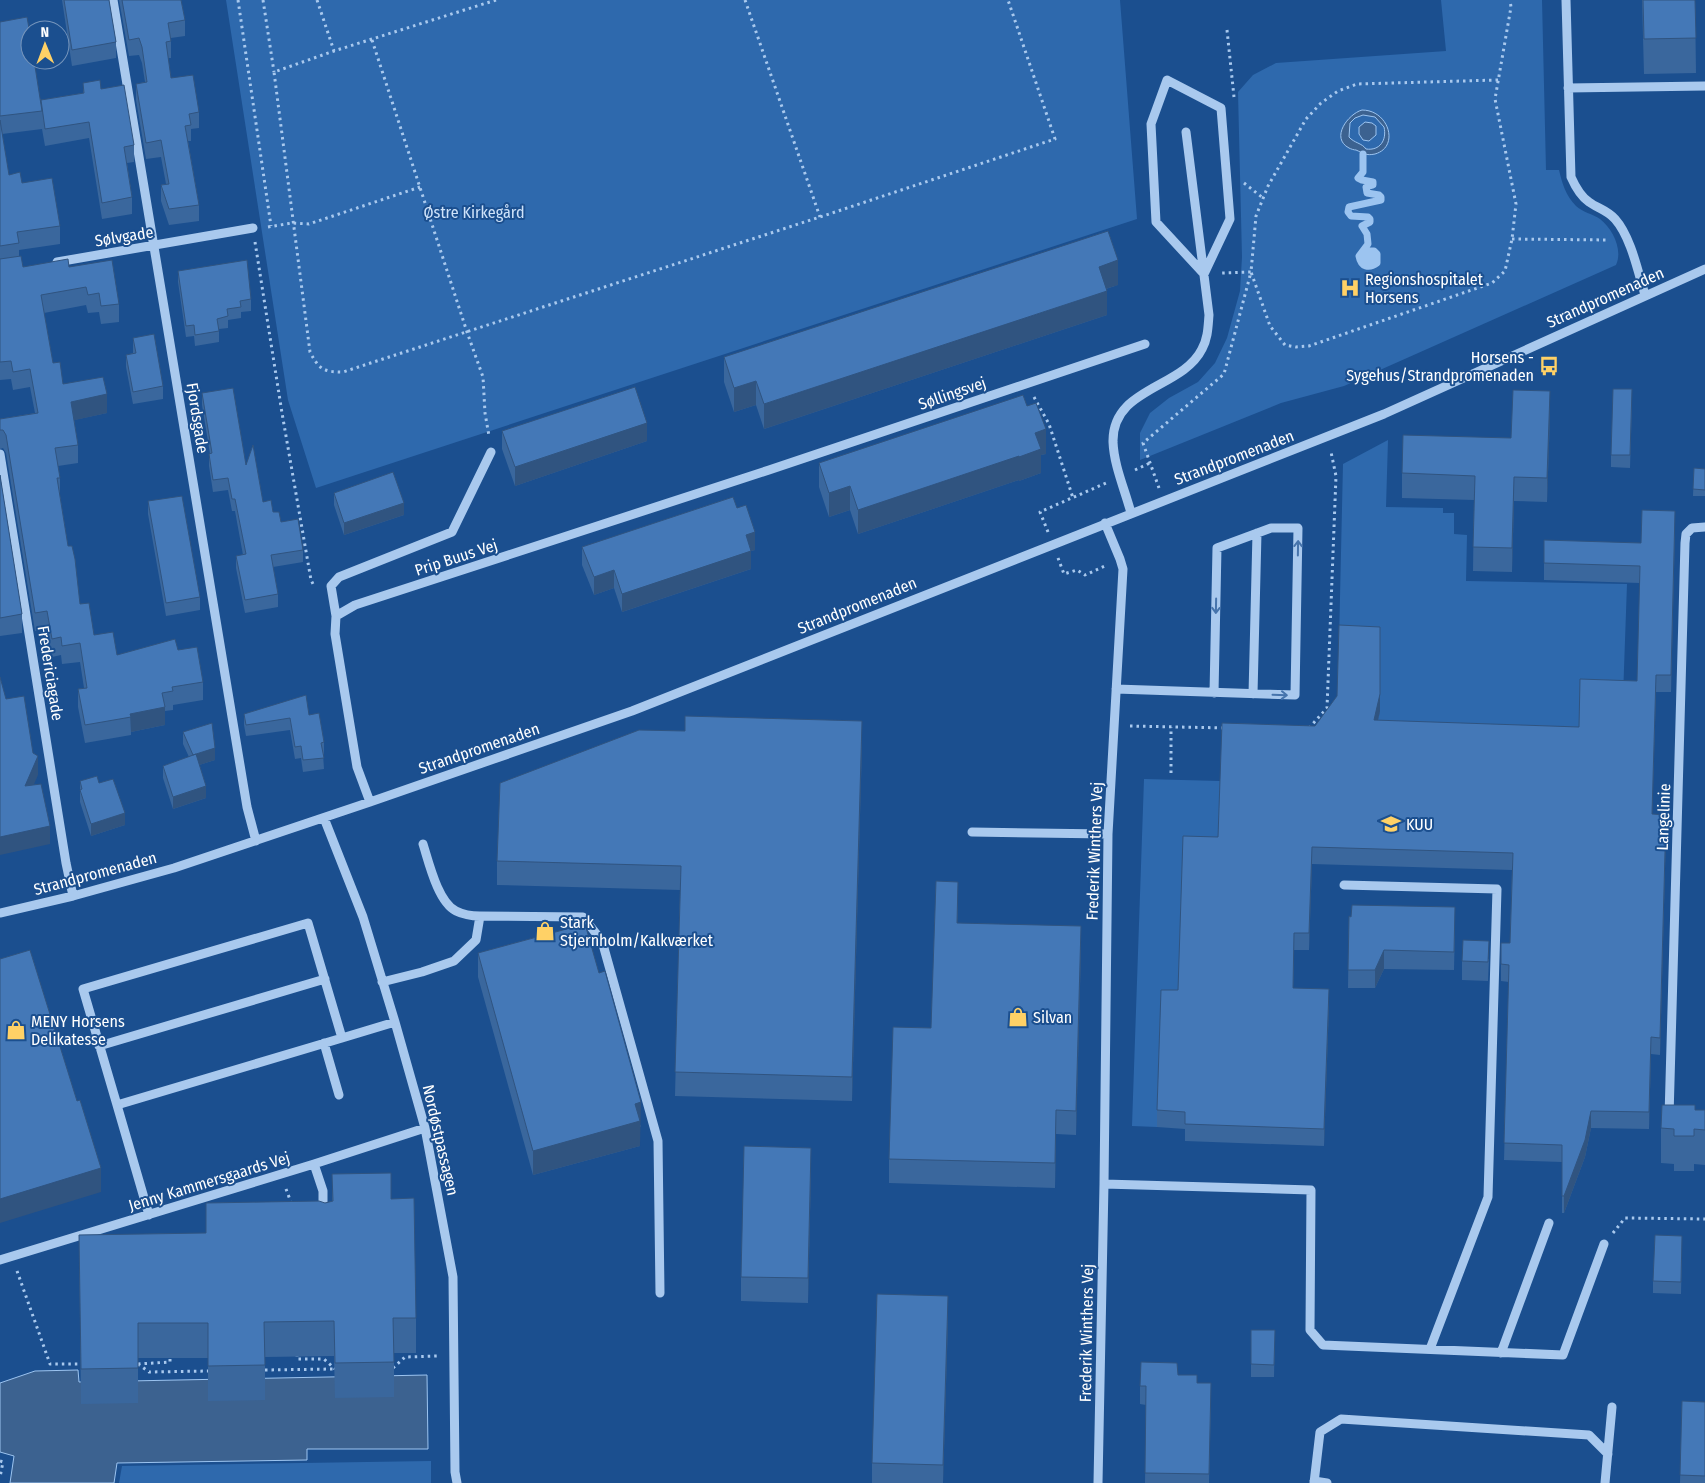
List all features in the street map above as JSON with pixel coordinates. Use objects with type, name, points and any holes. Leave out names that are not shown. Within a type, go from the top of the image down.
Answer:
[{"type":"street","name":"Fjordsgade","points":[[113,0],[247,807],[256,841]]},
{"type":"street","points":[[1566,0],[1570,177],[1578,191],[1589,202],[1607,211],[1615,219],[1627,240],[1645,295]]},
{"type":"street","points":[[1168,80],[1221,108],[1230,219],[1204,274],[1156,222],[1151,124],[1168,80]]},
{"type":"street","points":[[1568,88],[1705,86]]},
{"type":"street","points":[[1132,513],[1115,458],[1113,440],[1117,423],[1125,408],[1138,396],[1178,374],[1192,363],[1202,349],[1208,332],[1209,315],[1186,132]]},
{"type":"street","name":"Sølvgade","points":[[48,264],[253,228]]},
{"type":"street","name":"Strandpromenaden","points":[[0,913],[73,896],[174,868],[324,818],[632,710],[1384,414],[1705,269]]},
{"type":"street","name":"Søllingsvej","points":[[768,470],[1146,344]]},
{"type":"street","points":[[370,802],[357,767],[335,634],[336,616],[331,586],[339,577],[452,532],[491,452]]},
{"type":"street","name":"Fredericiagade","points":[[0,454],[66,863],[73,896]]},
{"type":"street","name":"Prip Buus Vej","points":[[336,616],[355,605],[768,470]]},
{"type":"street","name":"Frederik Winthers Vej","points":[[1098,1483],[1108,834],[1123,570],[1105,523]]},
{"type":"street","name":"Langelinie","points":[[1669,1122],[1685,543],[1686,534],[1692,528],[1705,527]]},
{"type":"street","points":[[1116,689],[1214,693],[1253,694],[1295,696],[1298,528],[1271,528],[1217,548],[1214,693]]},
{"type":"street","points":[[1253,694],[1257,534]]},
{"type":"street","name":"Nordøstpassagen","points":[[324,818],[362,917],[426,1128],[453,1277],[455,1472],[457,1483]]},
{"type":"street","points":[[972,832],[1108,834]]},
{"type":"street","points":[[423,844],[436,882],[448,904],[455,911],[480,916],[583,917],[602,941],[658,1141],[660,1293]]},
{"type":"street","points":[[1344,885],[1497,889],[1488,1197],[1430,1350]]},
{"type":"street","points":[[382,982],[422,972],[454,961],[476,940],[480,916]]},
{"type":"street","points":[[149,1215],[83,989],[308,922],[342,1038]]},
{"type":"street","points":[[99,1046],[325,979]]},
{"type":"street","points":[[117,1105],[395,1022]]},
{"type":"street","points":[[324,1044],[340,1096]]},
{"type":"street","name":"Jenny Kammersgaards Vej","points":[[0,1260],[426,1128]]},
{"type":"street","points":[[314,1164],[323,1192],[324,1224]]},
{"type":"street","points":[[1104,1184],[1311,1190],[1310,1330],[1323,1345],[1564,1355],[1604,1244]]},
{"type":"street","points":[[1501,1352],[1549,1223]]},
{"type":"street","points":[[1606,1483],[1612,1408]]},
{"type":"street","points":[[1327,1483],[1314,1482],[1320,1432],[1341,1419],[1589,1435],[1608,1454]]},
{"type":"path","points":[[238,0],[271,226]]},
{"type":"path","points":[[264,0],[310,352],[317,366],[329,372],[343,372],[820,217],[1055,138],[1008,0]]},
{"type":"path","points":[[317,0],[334,51]]},
{"type":"path","points":[[274,72],[496,0]]},
{"type":"path","points":[[745,0],[820,217]]},
{"type":"path","points":[[1498,80],[1358,84],[1338,91],[1320,103],[1306,119],[1266,192],[1256,216],[1251,272],[1270,326],[1285,345],[1296,347],[1309,346],[1492,283],[1505,271],[1512,239],[1516,204],[1495,100],[1511,7],[1510,0]]},
{"type":"path","points":[[372,40],[483,377],[485,412],[491,452]]},
{"type":"path","points":[[331,586],[314,588],[311,580],[253,228],[309,224],[420,187]]},
{"type":"path","points":[[1512,239],[1627,240]]},
{"type":"path","points":[[1027,383],[1049,424],[1074,498]]},
{"type":"path","points":[[1171,727],[1171,773]]},
{"type":"path","points":[[292,1206],[292,1213]]},
{"type":"path","points":[[1604,1244],[1625,1218],[1705,1219]]},
{"type":"path","points":[[12,1256],[50,1364],[81,1364]]},
{"type":"path","points":[[170,1350],[170,1362],[138,1364],[149,1372],[208,1371]]},
{"type":"path","points":[[265,1370],[335,1369],[324,1359],[298,1359],[297,1350]]},
{"type":"path","points":[[393,1368],[405,1357],[421,1357]]},
{"type":"path","points":[[0,1461],[3,1462],[0,1477]]},
{"type":"green space","name":"Østre Kirkegård","points":[[226,0],[1120,0],[1137,219],[316,488],[288,400]]},
{"type":"green space","points":[[1441,0],[1542,0],[1546,170],[1559,170],[1565,189],[1576,206],[1600,219],[1609,228],[1616,240],[1618,259],[1616,265],[1344,386],[1281,403],[1140,460],[1140,433],[1150,413],[1169,398],[1198,382],[1215,363],[1227,338],[1240,291],[1242,257],[1238,92],[1253,75],[1276,63],[1446,51]]},
{"type":"green space","points":[[1388,440],[1386,507],[1443,508],[1443,513],[1454,513],[1454,534],[1467,535],[1466,581],[1627,584],[1623,697],[1579,744],[1374,737],[1380,711],[1339,642],[1343,464]]},
{"type":"green space","points":[[1144,779],[1220,781],[1218,854],[1178,995],[1161,1007],[1157,1127],[1132,1126]]},
{"type":"green space","points":[[431,1461],[431,1483],[119,1483],[122,1466]]},
{"type":"shaded area","points":[[1362,110],[1371,112],[1385,122],[1389,137],[1383,150],[1375,154],[1367,154],[1344,144],[1341,138],[1343,127],[1351,116]],"holes":[[[1363,115],[1375,117],[1384,127],[1383,140],[1379,146],[1366,149],[1349,137],[1350,123],[1355,118]]]},
{"type":"shaded area","points":[[1365,122],[1376,126],[1376,135],[1369,141],[1363,140],[1359,134],[1359,127]]},
{"type":"shaded area","points":[[78,1370],[79,1382],[427,1375],[428,1449],[307,1449],[307,1460],[117,1463],[114,1483],[10,1483],[14,1456],[0,1452],[0,1383],[35,1371]]},
{"type":"building","points":[[64,0],[109,0],[116,42],[72,50],[70,20],[67,20]]},
{"type":"building","points":[[122,0],[181,0],[185,20],[168,23],[171,41],[166,42],[171,78],[193,75],[199,112],[189,114],[191,125],[185,126],[199,205],[169,209],[161,185],[169,184],[161,140],[146,143],[136,84],[147,82],[142,47],[139,38],[129,40]]},
{"type":"building","points":[[1643,0],[1695,0],[1696,38],[1644,39]]},
{"type":"building","points":[[27,17],[28,20],[20,20],[20,70],[36,70],[42,111],[0,116],[0,22]]},
{"type":"building","points":[[100,80],[101,89],[124,85],[134,145],[124,147],[132,197],[102,203],[89,122],[45,129],[41,100],[84,93],[83,83]]},
{"type":"building","points":[[0,120],[9,175],[20,172],[22,183],[52,178],[60,226],[17,232],[19,243],[0,246]]},
{"type":"building","points":[[1108,231],[1118,260],[1099,267],[1107,291],[764,404],[756,381],[734,388],[724,357]]},
{"type":"building","points":[[21,256],[23,267],[68,259],[69,267],[112,260],[119,304],[101,306],[99,293],[88,295],[86,287],[41,295],[53,363],[60,362],[63,384],[103,377],[107,394],[71,402],[78,445],[55,448],[60,478],[57,478],[68,546],[72,546],[75,559],[80,604],[89,603],[94,635],[113,632],[117,655],[175,639],[178,650],[197,647],[203,682],[172,687],[173,691],[162,693],[165,707],[130,714],[131,717],[85,725],[78,689],[87,688],[80,643],[62,646],[61,637],[52,639],[47,611],[35,613],[6,435],[3,430],[0,430],[0,419],[38,413],[30,369],[13,372],[11,361],[0,362],[0,259]]},
{"type":"building","points":[[247,260],[251,299],[240,301],[241,307],[227,309],[228,316],[217,319],[219,331],[195,335],[194,325],[186,326],[178,271]]},
{"type":"building","points":[[154,334],[163,386],[133,392],[126,355],[136,353],[133,338]]},
{"type":"building","points":[[635,387],[647,423],[515,467],[502,431]]},
{"type":"building","points":[[233,388],[246,465],[253,445],[263,502],[271,500],[273,512],[279,512],[281,522],[298,519],[303,550],[271,555],[278,594],[245,600],[236,556],[246,554],[235,499],[232,499],[228,478],[213,480],[209,454],[212,453],[202,393]]},
{"type":"building","points":[[1613,389],[1632,389],[1630,455],[1611,455]]},
{"type":"building","points":[[1513,390],[1550,391],[1547,478],[1514,477],[1512,548],[1473,547],[1475,476],[1402,473],[1403,435],[1511,438]]},
{"type":"building","points":[[1023,395],[1027,406],[1036,403],[1046,429],[1035,433],[1041,449],[858,510],[850,486],[829,493],[819,463]]},
{"type":"building","points":[[1694,468],[1705,469],[1705,490],[1693,489]]},
{"type":"building","points":[[393,472],[404,503],[344,523],[334,493]]},
{"type":"building","points":[[0,475],[22,614],[0,618]]},
{"type":"building","points":[[182,496],[200,597],[166,603],[148,501]]},
{"type":"building","points":[[733,497],[737,508],[746,505],[755,532],[746,535],[751,551],[622,594],[614,570],[594,577],[582,547]]},
{"type":"building","points":[[1642,510],[1675,511],[1671,675],[1656,675],[1652,814],[1666,815],[1660,1038],[1651,1037],[1649,1112],[1591,1111],[1585,1140],[1564,1196],[1562,1196],[1562,1145],[1504,1143],[1509,965],[1501,964],[1501,943],[1510,943],[1513,853],[1312,847],[1309,933],[1294,933],[1293,988],[1329,989],[1324,1129],[1185,1124],[1185,1112],[1157,1110],[1161,990],[1178,990],[1183,836],[1218,837],[1222,723],[1315,726],[1337,696],[1339,625],[1380,627],[1380,694],[1374,720],[1579,727],[1580,679],[1637,681],[1640,566],[1544,563],[1544,540],[1641,543]]},
{"type":"building","points":[[0,677],[6,699],[24,696],[33,753],[38,756],[25,786],[41,784],[50,826],[0,837]]},
{"type":"building","points":[[306,695],[309,715],[319,713],[324,742],[321,743],[324,758],[303,760],[301,746],[295,747],[290,718],[246,725],[244,714]]},
{"type":"building","points":[[685,716],[862,721],[852,1077],[675,1072],[681,866],[497,861],[500,783],[639,730],[685,731]]},
{"type":"building","points":[[212,723],[215,748],[193,755],[183,732]]},
{"type":"building","points":[[196,754],[206,786],[173,797],[163,766]]},
{"type":"building","points":[[97,776],[99,783],[113,779],[125,813],[91,824],[80,790],[82,789],[80,781]]},
{"type":"building","points":[[936,881],[958,882],[957,923],[1081,926],[1076,1111],[1056,1110],[1055,1163],[889,1159],[893,1027],[931,1028]]},
{"type":"building","points":[[1352,905],[1455,907],[1454,952],[1384,950],[1375,970],[1348,970],[1349,916],[1351,917]]},
{"type":"building","points":[[585,924],[599,973],[605,971],[641,1102],[635,1104],[640,1121],[533,1151],[478,953]]},
{"type":"building","points":[[1463,940],[1489,941],[1488,962],[1462,961]]},
{"type":"building","points":[[30,950],[77,1101],[80,1100],[101,1168],[0,1199],[0,959]]},
{"type":"building","points":[[1662,1105],[1695,1105],[1695,1110],[1705,1110],[1705,1130],[1694,1129],[1694,1136],[1674,1136],[1674,1129],[1661,1128]]},
{"type":"building","points":[[744,1146],[811,1148],[808,1278],[741,1277]]},
{"type":"building","points":[[391,1173],[391,1199],[414,1198],[416,1318],[393,1318],[394,1362],[335,1363],[334,1321],[264,1322],[265,1365],[208,1366],[208,1323],[138,1323],[138,1368],[81,1369],[79,1235],[206,1233],[206,1203],[319,1201],[325,1203],[333,1201],[332,1174]]},
{"type":"building","points":[[1655,1235],[1682,1236],[1681,1282],[1653,1281]]},
{"type":"building","points":[[877,1294],[948,1296],[943,1465],[872,1463]]},
{"type":"building","points":[[1251,1330],[1275,1330],[1274,1365],[1251,1364]]},
{"type":"building","points":[[1141,1362],[1177,1363],[1178,1375],[1197,1375],[1197,1383],[1211,1383],[1209,1474],[1145,1473],[1146,1386],[1140,1386]]},
{"type":"building","points":[[1682,1401],[1705,1402],[1705,1476],[1680,1475]]},
{"type":"waterway","points":[[1363,154],[1363,172],[1358,178],[1373,182],[1373,185],[1366,187],[1367,193],[1379,195],[1381,200],[1349,207],[1348,212],[1351,216],[1368,217],[1370,219],[1370,222],[1362,226],[1367,234],[1368,244],[1359,256],[1363,265],[1371,266],[1377,263],[1377,254],[1374,251],[1365,253],[1365,261],[1373,261],[1372,255],[1368,257],[1370,259]]},
{"type":"place","name":"Regionshospitalet Horsens","points":[[1350,288]]},
{"type":"place","name":"Horsens - Sygehus/Strandpromenaden","points":[[1549,366]]},
{"type":"place","name":"KUU","points":[[1391,824]]},
{"type":"place","name":"Stark Stjernholm/Kalkværket","points":[[545,931]]},
{"type":"place","name":"Silvan","points":[[1018,1017]]},
{"type":"place","name":"MENY Horsens Delikatesse","points":[[16,1030]]}]
